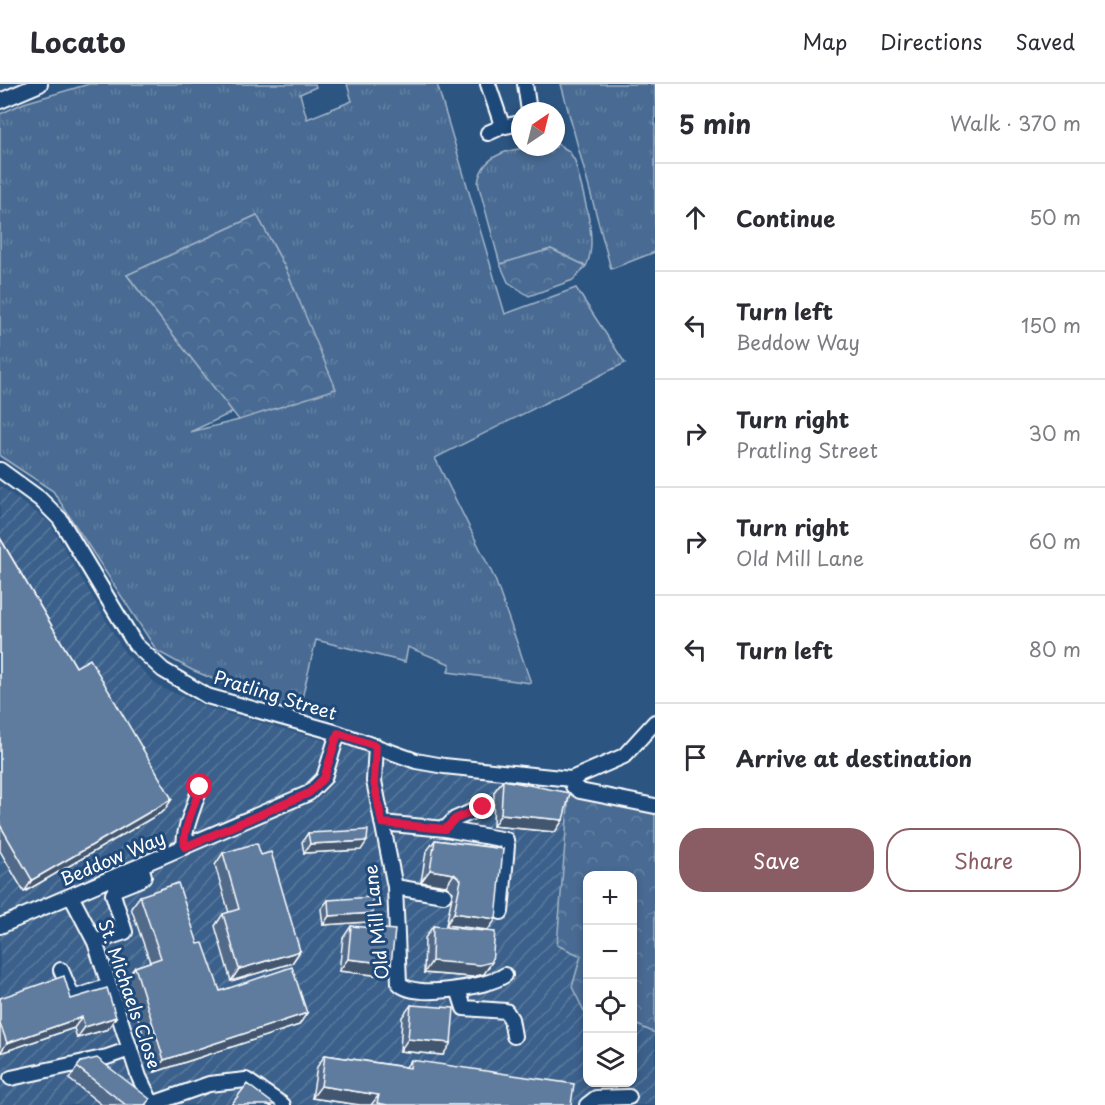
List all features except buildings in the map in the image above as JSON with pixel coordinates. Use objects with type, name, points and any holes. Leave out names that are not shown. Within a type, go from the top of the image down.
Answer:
[{"type":"street","points":[[0,101],[40,84]]},
{"type":"street","points":[[488,84],[501,122],[497,129],[488,133]]},
{"type":"street","points":[[525,84],[528,102]]},
{"type":"street","points":[[506,126],[511,125]]},
{"type":"street","name":"Pratling Street","points":[[0,470],[40,499],[60,519],[125,630],[163,670],[207,696],[338,733],[416,761],[571,779],[624,756],[655,722]]},
{"type":"street","name":"Beddow Way","points":[[0,926],[309,793],[324,778],[338,733]]},
{"type":"street","name":"Old Mill Lane","points":[[376,746],[374,781],[395,887],[399,926],[397,971],[402,987],[458,989]]},
{"type":"street","points":[[571,779],[573,786],[580,791],[655,806]]},
{"type":"street","points":[[185,847],[183,833],[191,820],[200,787]]},
{"type":"street","points":[[445,829],[455,819],[483,807]]},
{"type":"street","points":[[382,823],[445,829],[506,840],[501,912]]},
{"type":"street","points":[[95,942],[125,932],[113,894],[116,889],[144,876],[141,866]]},
{"type":"street","points":[[395,887],[444,894]]},
{"type":"street","name":"St. Michaels Close","points":[[71,896],[95,942],[130,1049],[152,1105],[209,1084],[246,1080],[283,1105]]},
{"type":"street","points":[[62,970],[73,998],[109,986]]},
{"type":"street","points":[[505,975],[496,982],[458,989],[464,1008],[506,1011],[511,1019],[514,1036]]},
{"type":"street","points":[[11,1077],[107,1057],[130,1049]]},
{"type":"street","points":[[587,1105],[596,1098],[629,1096]]},
{"type":"shaded area","points":[[0,486],[49,522],[125,653],[158,686],[211,709],[426,769],[569,793],[557,944],[583,959],[583,1087],[637,1087],[637,1002],[655,1018],[655,1105],[0,1105]]},
{"type":"green space","points":[[89,84],[315,84],[316,87],[300,94],[307,119],[352,101],[347,84],[437,84],[505,314],[576,288],[625,363],[435,458],[495,579],[531,683],[448,672],[450,664],[408,647],[405,662],[316,640],[298,715],[192,670],[157,651],[53,491],[0,456],[0,114],[24,103]],"holes":[[[257,215],[286,269],[239,420],[190,432],[233,412],[127,275]]]},
{"type":"green space","points":[[561,84],[655,84],[655,252],[611,269]]},
{"type":"green space","points":[[565,149],[569,151],[575,161],[588,214],[591,243],[586,266],[551,249],[500,264],[478,183],[488,162],[511,150],[511,156],[565,156]]},
{"type":"green space","points":[[257,215],[286,269],[336,389],[239,420],[127,275]]},
{"type":"green space","points":[[551,249],[586,266],[573,280],[529,296],[508,282],[500,264]]},
{"type":"green space","points":[[569,793],[655,808],[655,1033],[637,1025],[637,871],[583,871],[583,1009],[572,987],[581,956],[557,945]]},
{"type":"route","points":[[200,787],[191,820],[183,833],[185,847],[309,793],[324,778],[338,733],[376,746],[374,781],[382,823],[445,829],[455,819],[483,807]]}]
